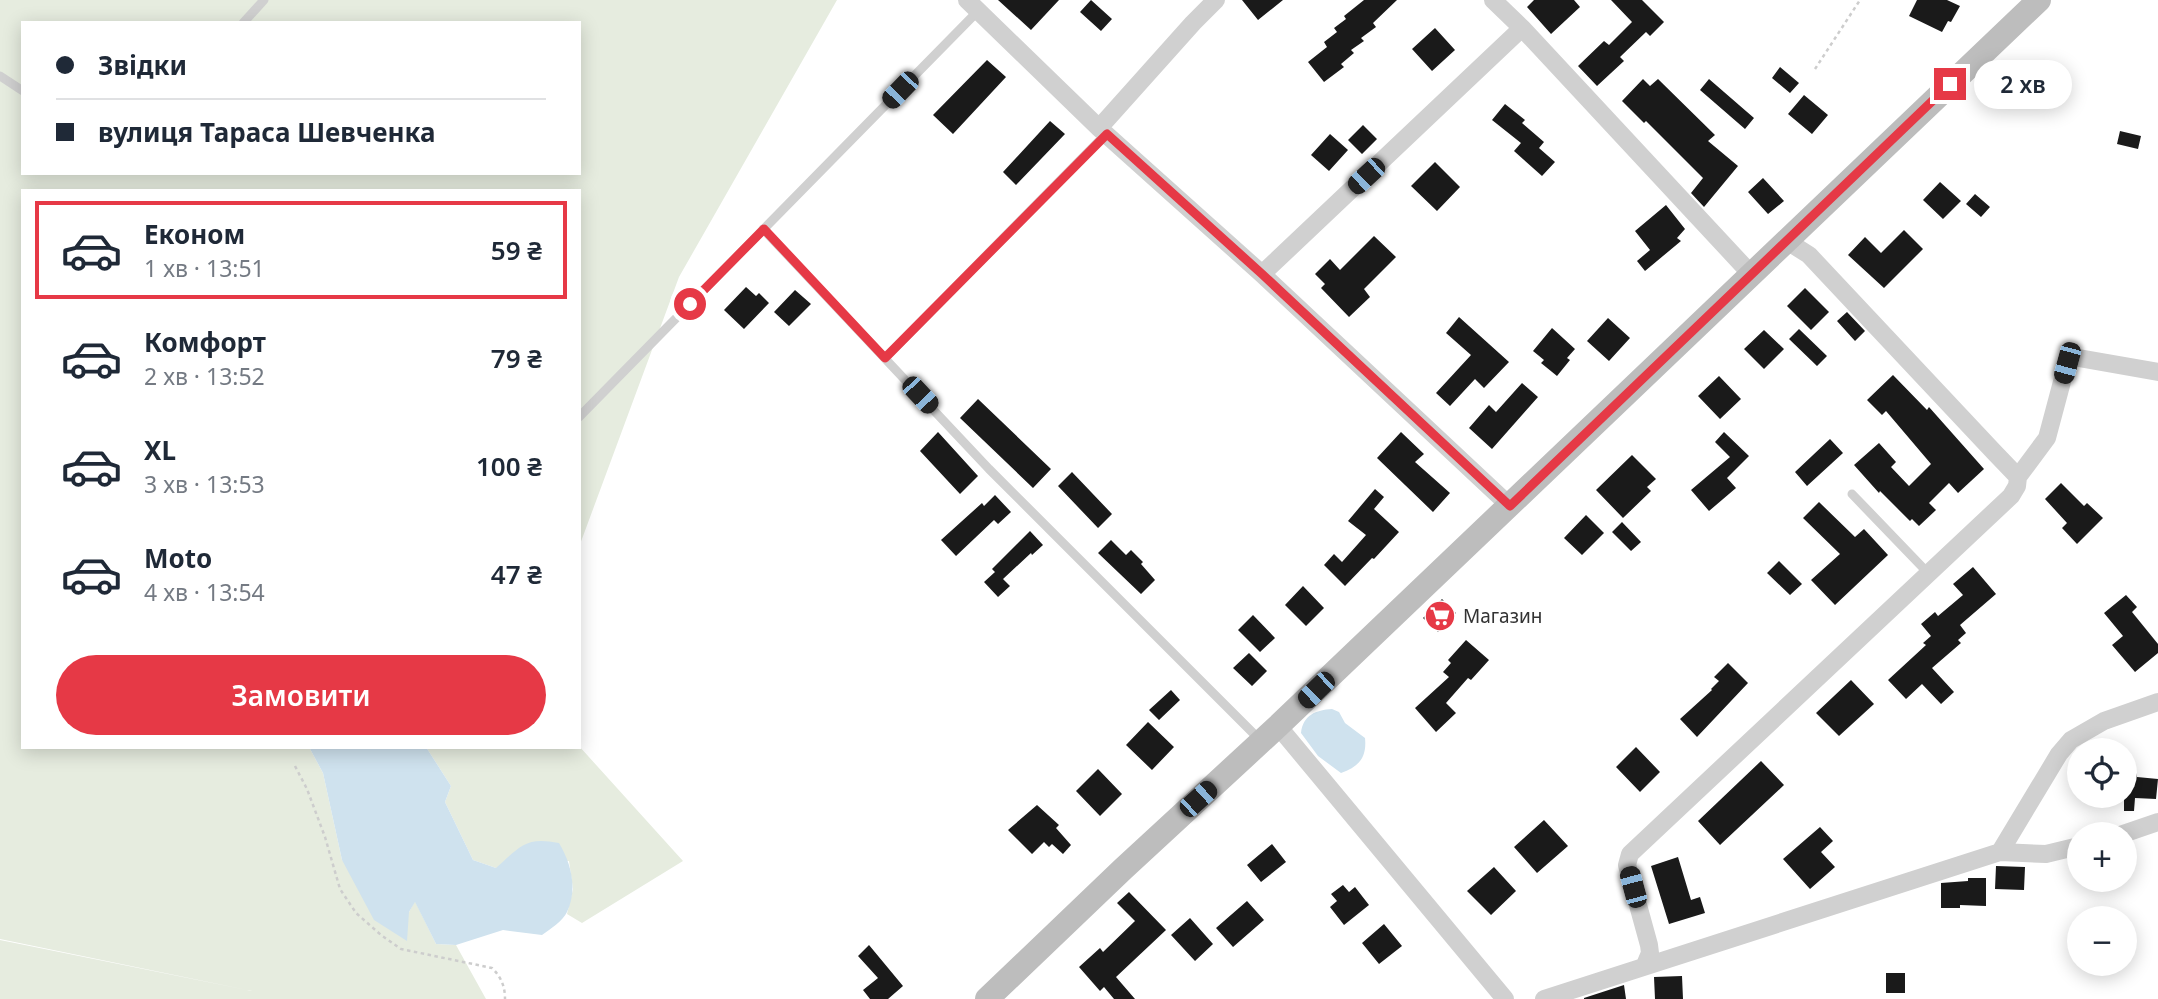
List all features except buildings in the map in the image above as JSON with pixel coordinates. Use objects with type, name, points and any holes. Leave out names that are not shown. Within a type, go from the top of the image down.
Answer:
[{"type":"street","points":[[1103,131],[1216,0]]},
{"type":"street","points":[[1493,0],[1751,274]]},
{"type":"street","points":[[986,999],[1270,734],[2039,0]]},
{"type":"street","points":[[973,6],[1103,131],[1262,274],[1510,506]]},
{"type":"street","points":[[1262,274],[1522,28]]},
{"type":"street","points":[[1787,241],[1809,255],[2018,477]]},
{"type":"street","points":[[1644,965],[1650,949],[1627,864],[1630,855],[2011,496],[2017,486],[2018,477],[2047,438],[2067,363],[2073,357],[2158,372]]},
{"type":"street","points":[[2000,852],[2059,754],[2071,740],[2104,721],[2158,702]]},
{"type":"street","points":[[1270,734],[1504,999]]},
{"type":"street","points":[[2137,829],[2158,822]]},
{"type":"street","points":[[1544,999],[2000,852],[2046,854],[2067,849]]},
{"type":"lane","points":[[245,21],[264,0]]},
{"type":"lane","points":[[581,415],[764,229],[973,6]]},
{"type":"lane","points":[[0,76],[21,90]]},
{"type":"lane","points":[[885,358],[1103,131]]},
{"type":"lane","points":[[764,229],[989,469],[1270,734]]},
{"type":"lane","points":[[1852,494],[1928,573]]},
{"type":"path","points":[[1815,69],[1860,0]]},
{"type":"path","points":[[295,766],[307,789],[325,837],[340,889],[356,913],[401,949],[492,968],[505,990],[505,999]]},
{"type":"shaded area","points":[[0,0],[837,0],[679,277],[581,542],[581,189],[21,189],[21,749],[310,749],[323,773],[342,860],[409,912],[415,901],[436,944],[456,945],[486,999],[0,999],[0,940],[252,991],[0,939]]},
{"type":"shaded area","points":[[581,748],[683,861],[582,923],[567,914],[573,889],[569,861],[496,868],[473,860],[445,802],[451,786],[427,749]]},
{"type":"water","points":[[1332,709],[1339,712],[1345,723],[1365,738],[1363,756],[1353,768],[1341,773],[1318,756],[1301,733],[1307,718]]},
{"type":"water","points":[[310,749],[427,749],[451,786],[445,802],[473,860],[496,868],[530,842],[559,843],[572,876],[572,894],[565,915],[542,935],[503,930],[456,945],[436,944],[415,902],[409,912],[407,941],[374,920],[342,860],[323,773]]},
{"type":"place","name":"Магазин","points":[[1440,616]]},
{"type":"route","points":[[690,304],[764,229],[885,358],[1107,134],[1262,274],[1510,506],[1950,84]]}]
